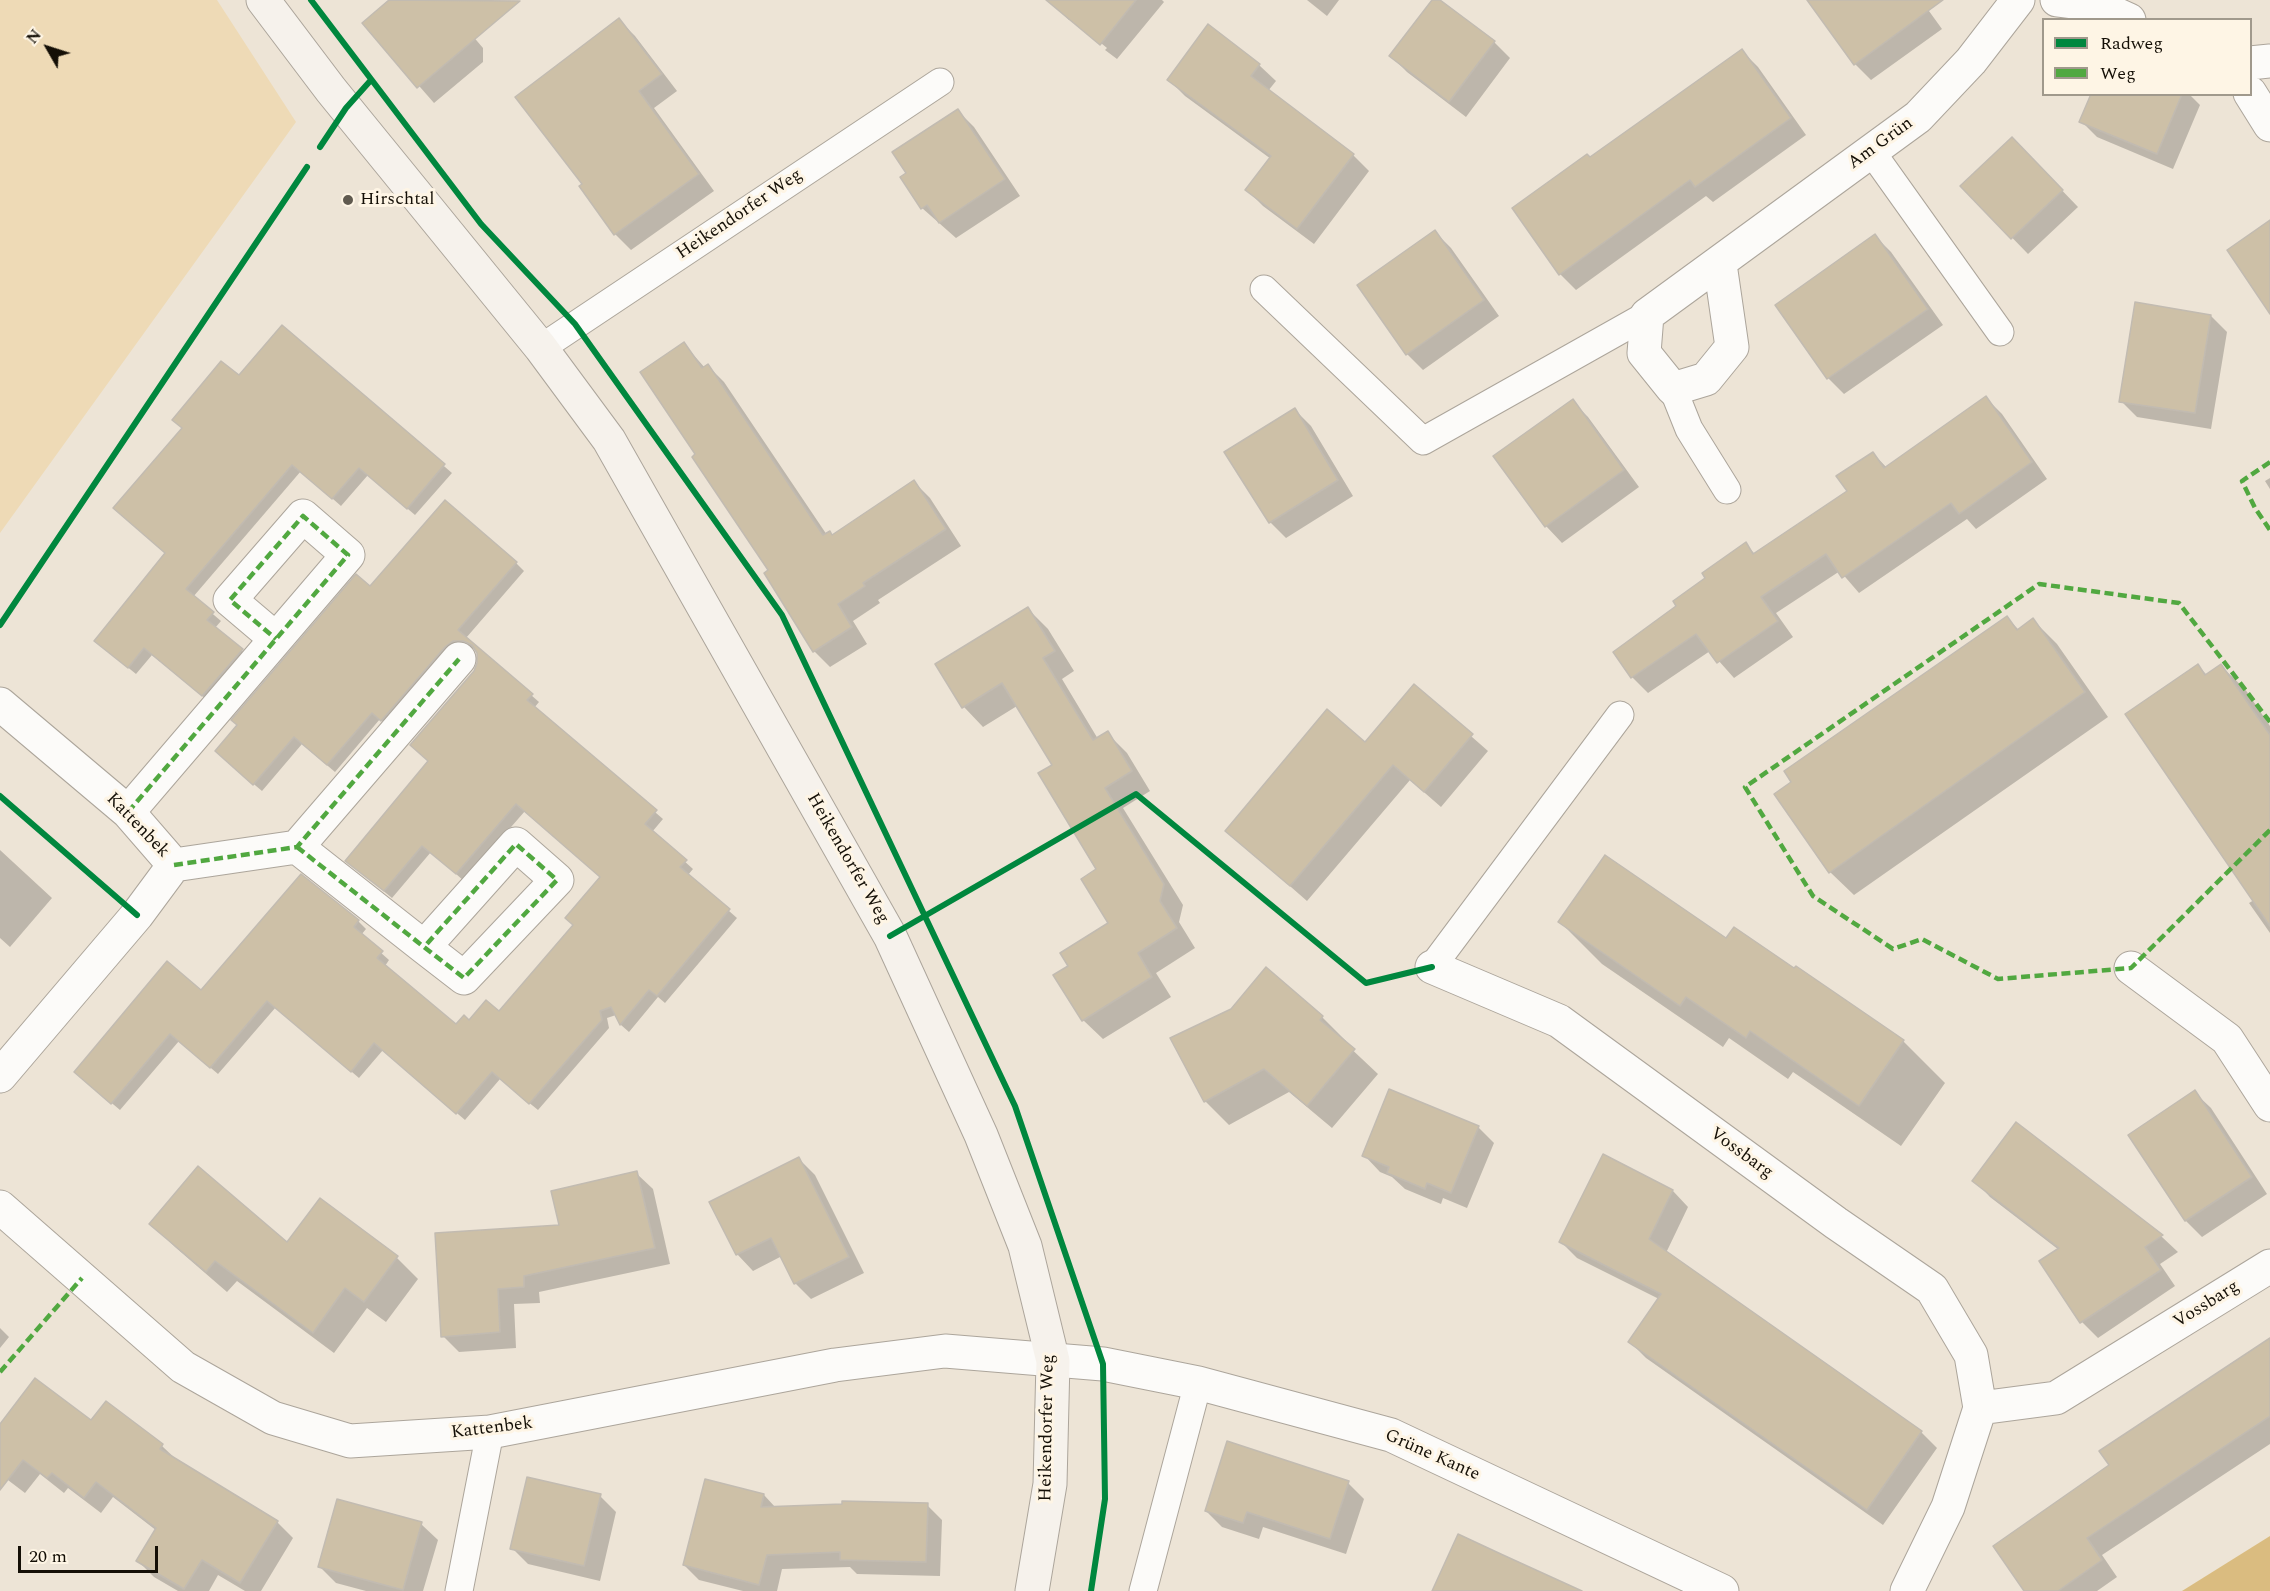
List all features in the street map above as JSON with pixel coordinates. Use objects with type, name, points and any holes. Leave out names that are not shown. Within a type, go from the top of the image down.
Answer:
[{"type":"street","name":"Heikendorfer Weg","points":[[263,0],[331,90],[541,348],[609,440],[890,936],[981,1135],[1025,1246],[1053,1361],[1050,1484],[1032,1591]]},
{"type":"street","name":"Am Grün","points":[[1647,315],[1720,264],[1918,117],[1971,61],[2018,0]]},
{"type":"street","points":[[2057,0],[2098,3],[2125,18]]},
{"type":"street","points":[[2252,63],[2270,61]]},
{"type":"street","points":[[2252,96],[2270,125]]},
{"type":"street","points":[[1647,315],[1644,353],[1673,389],[1706,379],[1732,347],[1720,264]]},
{"type":"street","points":[[128,812],[276,639]]},
{"type":"street","points":[[174,865],[297,847],[459,659]]},
{"type":"street","name":"Kattenbek","points":[[0,704],[128,812],[174,865],[137,915],[0,1076]]},
{"type":"street","points":[[297,847],[424,948]]},
{"type":"street","name":"Vossbarg","points":[[1432,967],[1559,1021],[1836,1223],[1932,1289],[1971,1355],[1980,1408],[1948,1507],[1907,1591]]},
{"type":"street","points":[[2131,968],[2227,1040],[2270,1105]]},
{"type":"street","name":"Kattenbek","points":[[0,1207],[183,1367],[273,1418],[350,1441],[490,1432],[835,1365],[945,1351],[1053,1361]]},
{"type":"street","name":"Vossbarg","points":[[1980,1408],[2056,1398],[2270,1266]]},
{"type":"street","name":"Grüne Kante","points":[[1053,1361],[1103,1364],[1198,1383],[1391,1435],[1722,1591]]},
{"type":"lane","name":"Heikendorfer Weg","points":[[541,348],[940,82]]},
{"type":"lane","points":[[1871,151],[2000,332]]},
{"type":"lane","points":[[1264,289],[1423,441],[1647,315]]},
{"type":"lane","points":[[1673,389],[1689,429],[1727,490]]},
{"type":"lane","points":[[1432,967],[1620,715]]},
{"type":"lane","points":[[1143,1591],[1198,1383]]},
{"type":"lane","points":[[459,1591],[490,1432]]},
{"type":"shaded area","points":[[0,0],[217,0],[296,122],[0,533]]},
{"type":"shaded area","points":[[2270,1536],[2270,1591],[2182,1591]]},
{"type":"building","points":[[389,0],[520,1],[417,88],[362,23]]},
{"type":"building","points":[[1046,0],[1136,0],[1100,45]]},
{"type":"building","points":[[1432,0],[1440,0],[1495,41],[1449,102],[1389,56]]},
{"type":"building","points":[[1807,0],[1943,0],[1854,65]]},
{"type":"building","points":[[619,18],[662,74],[639,91],[699,174],[614,235],[579,186],[582,184],[515,97]]},
{"type":"building","points":[[1208,24],[1260,64],[1251,76],[1354,154],[1297,229],[1245,190],[1271,156],[1167,80]]},
{"type":"building","points":[[1742,49],[1791,118],[1695,187],[1690,180],[1559,275],[1512,208],[1587,154],[1590,157]]},
{"type":"building","points":[[2090,96],[2181,96],[2157,154],[2079,122]]},
{"type":"building","points":[[958,109],[1005,179],[939,223],[927,205],[921,209],[900,177],[906,173],[892,152]]},
{"type":"building","points":[[2012,137],[2063,190],[2011,239],[1960,186]]},
{"type":"building","points":[[2270,220],[2270,314],[2227,250]]},
{"type":"building","points":[[1435,230],[1484,300],[1406,355],[1357,285]]},
{"type":"building","points":[[1875,234],[1928,309],[1827,379],[1775,305]]},
{"type":"building","points":[[2135,302],[2211,315],[2195,413],[2119,402]]},
{"type":"building","points":[[282,325],[445,464],[407,509],[359,468],[332,499],[292,465],[186,589],[214,612],[207,620],[243,649],[202,696],[144,648],[128,668],[94,641],[165,553],[113,508],[182,428],[172,420],[221,361],[239,375]]},
{"type":"building","points":[[684,342],[702,368],[708,364],[823,535],[830,531],[832,535],[914,480],[946,529],[863,583],[865,586],[838,604],[852,627],[813,652],[764,573],[768,570],[692,457],[695,454],[640,372]]},
{"type":"building","points":[[1986,396],[2032,462],[1959,514],[1951,503],[1842,578],[1826,554],[1761,597],[1778,621],[1717,663],[1696,634],[1631,678],[1613,652],[1676,606],[1673,601],[1705,578],[1702,573],[1746,542],[1753,554],[1847,491],[1836,476],[1873,452],[1884,468]]},
{"type":"building","points":[[1573,399],[1624,470],[1545,527],[1493,456]]},
{"type":"building","points":[[1295,408],[1338,480],[1269,523],[1224,452]]},
{"type":"building","points":[[445,500],[517,562],[458,630],[533,694],[527,700],[657,810],[645,824],[687,860],[680,867],[730,909],[657,996],[649,990],[620,1025],[611,1007],[600,1011],[602,1020],[529,1104],[492,1072],[456,1114],[374,1043],[351,1072],[267,1001],[210,1068],[170,1034],[111,1104],[74,1072],[167,961],[201,990],[301,874],[359,920],[354,927],[383,951],[377,958],[456,1024],[464,1015],[469,1020],[486,1000],[499,1011],[573,925],[565,918],[600,877],[516,804],[456,874],[422,846],[384,891],[345,861],[428,761],[410,745],[474,671],[477,653],[472,645],[463,641],[453,641],[445,647],[381,721],[372,713],[327,765],[294,737],[253,785],[215,751],[237,725],[231,720],[356,574],[370,586]]},
{"type":"building","points":[[1028,607],[1055,651],[1043,658],[1093,740],[1108,731],[1132,771],[1105,788],[1164,884],[1160,901],[1177,928],[1138,953],[1152,977],[1082,1021],[1053,975],[1068,966],[1060,953],[1108,923],[1081,879],[1096,869],[1038,773],[1052,765],[1002,683],[962,708],[935,664]]},
{"type":"building","points":[[2007,616],[2017,630],[2033,618],[2085,692],[1829,873],[1774,794],[1791,782],[1784,771]]},
{"type":"building","points":[[2198,664],[2205,675],[2221,664],[2270,735],[2270,926],[2125,714]]},
{"type":"building","points":[[1414,684],[1473,734],[1424,792],[1393,765],[1290,886],[1225,831],[1327,709],[1365,742]]},
{"type":"building","points":[[1605,855],[1726,938],[1734,927],[1794,968],[1796,966],[1904,1040],[1859,1106],[1750,1031],[1746,1038],[1686,997],[1680,1006],[1558,922]]},
{"type":"building","points":[[1266,967],[1323,1016],[1320,1020],[1355,1049],[1307,1106],[1264,1069],[1204,1102],[1170,1038],[1231,1009]]},
{"type":"building","points":[[1389,1089],[1479,1126],[1451,1193],[1427,1183],[1425,1189],[1387,1173],[1389,1167],[1362,1156]]},
{"type":"building","points":[[2195,1090],[2252,1177],[2185,1221],[2128,1135]]},
{"type":"building","points":[[2016,1122],[2163,1235],[2145,1247],[2161,1270],[2080,1323],[2039,1261],[2059,1248],[1972,1181]]},
{"type":"building","points":[[1603,1154],[1673,1190],[1649,1239],[1922,1431],[1867,1510],[1628,1342],[1661,1294],[1559,1242]]},
{"type":"building","points":[[799,1157],[849,1257],[794,1284],[771,1238],[736,1255],[709,1202]]},
{"type":"building","points":[[198,1166],[287,1242],[320,1198],[398,1256],[364,1302],[345,1288],[313,1333],[215,1261],[206,1272],[149,1224]]},
{"type":"building","points":[[637,1171],[655,1248],[524,1276],[524,1287],[498,1289],[500,1332],[441,1337],[435,1233],[559,1225],[551,1191]]},
{"type":"building","points":[[2270,1338],[2270,1416],[2087,1538],[2102,1560],[2058,1591],[2024,1591],[1993,1546],[2109,1465],[2099,1451]]},
{"type":"building","points":[[35,1378],[91,1420],[106,1401],[163,1444],[160,1449],[278,1521],[240,1583],[202,1560],[184,1589],[136,1561],[156,1528],[96,1482],[84,1498],[52,1473],[47,1478],[23,1460],[0,1490],[0,1424]]},
{"type":"building","points":[[1227,1441],[1349,1481],[1330,1539],[1247,1512],[1243,1523],[1205,1511]]},
{"type":"building","points":[[527,1477],[601,1494],[584,1566],[510,1549]]},
{"type":"building","points":[[705,1479],[764,1494],[761,1507],[842,1504],[842,1501],[928,1503],[926,1562],[840,1560],[840,1552],[767,1555],[759,1585],[683,1565]]},
{"type":"building","points":[[337,1499],[422,1522],[403,1590],[318,1567]]},
{"type":"building","points":[[1458,1534],[1503,1555],[1582,1591],[1432,1591]]},
{"type":"marked path","points":[[2270,462],[2242,481],[2255,508],[2270,530]]},
{"type":"marked path","points":[[128,812],[348,555],[303,516],[230,600],[276,639]]},
{"type":"marked path","points":[[2270,722],[2179,603],[2039,584],[1745,787],[1813,896],[1893,949],[1922,939],[1998,979],[2131,968],[2270,830]]},
{"type":"marked path","points":[[174,865],[297,847],[459,659]]},
{"type":"marked path","points":[[297,847],[424,947],[464,978],[557,880],[516,844],[424,947]]},
{"type":"marked path","points":[[0,1372],[82,1278]]},
{"type":"cycle path","points":[[311,0],[481,224],[575,324],[782,615],[1015,1106],[1103,1364],[1105,1499],[1091,1591]]},
{"type":"cycle path","points":[[320,147],[346,108],[371,80]]},
{"type":"cycle path","points":[[0,625],[307,167]]},
{"type":"cycle path","points":[[890,936],[1136,794],[1366,983],[1432,967]]},
{"type":"cycle path","points":[[0,796],[137,915]]},
{"type":"place","name":"Hirschtal","points":[[348,200]]}]
